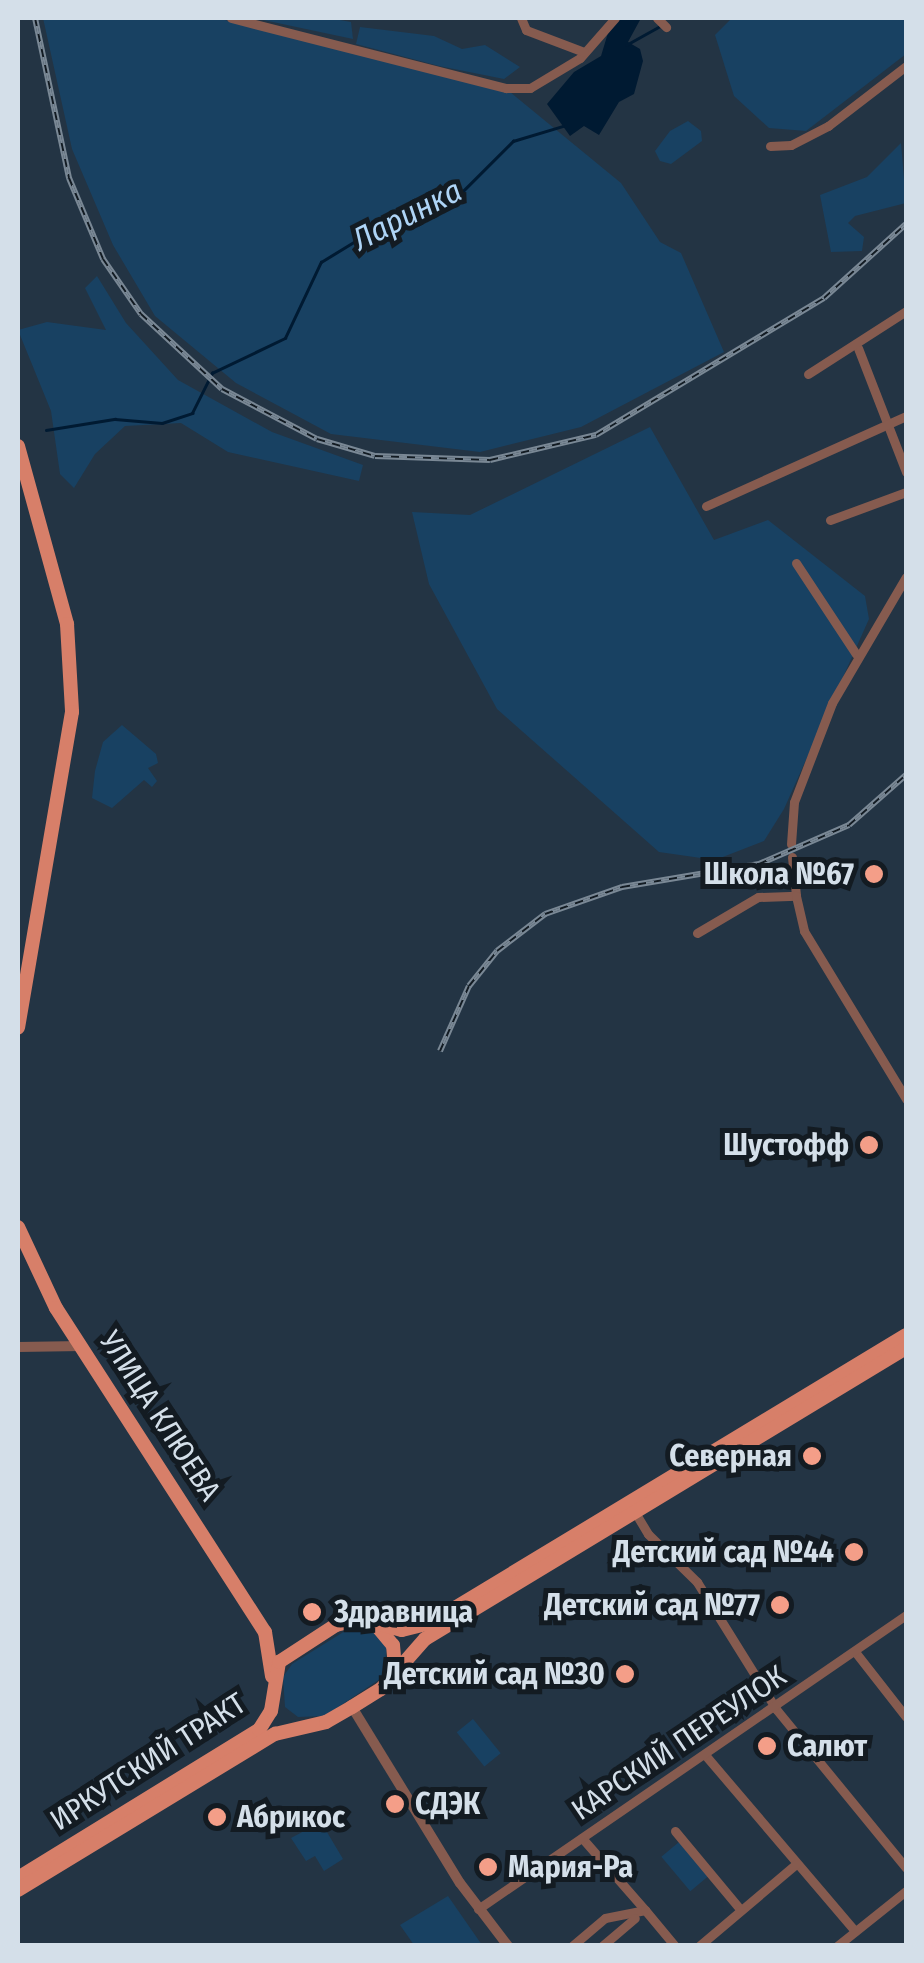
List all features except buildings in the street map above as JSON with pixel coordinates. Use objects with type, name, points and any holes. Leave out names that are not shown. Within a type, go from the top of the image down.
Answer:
[{"type":"main road","points":[[18,446],[67,624],[72,712],[18,1026]]},
{"type":"main road","name":"УЛИЦА КЛЮЕВА","points":[[18,1226],[42,1282],[264,1632],[272,1677]]},
{"type":"main road","name":"ИРКУТСКИЙ ТРАКТ","points":[[18,1890],[275,1734],[326,1722],[352,1707],[425,1639],[906,1335]]},
{"type":"main road","name":"ИРКУТСКИЙ ТРАКТ","points":[[18,1878],[259,1730],[271,1711],[272,1677],[283,1658],[346,1620],[402,1630],[430,1623],[906,1348]]},
{"type":"main road","points":[[376,1625],[393,1644],[394,1671]]},
{"type":"main road","points":[[264,1632],[288,1644],[310,1642]]},
{"type":"street","points":[[231,18],[506,88],[530,88],[584,52],[615,18]]},
{"type":"street","points":[[522,18],[526,30],[584,52]]},
{"type":"street","points":[[770,146],[792,145],[828,126],[906,66]]},
{"type":"street","points":[[808,374],[858,348],[906,311]]},
{"type":"street","points":[[858,348],[906,472]]},
{"type":"street","points":[[706,506],[906,416]]},
{"type":"street","points":[[830,520],[906,492]]},
{"type":"street","points":[[796,563],[856,654]]},
{"type":"street","points":[[791,844],[794,802],[856,654],[906,577]]},
{"type":"street","points":[[792,857],[804,930],[906,1099]]},
{"type":"street","points":[[697,933],[758,898],[796,896]]},
{"type":"street","points":[[18,1347],[82,1346]]},
{"type":"street","points":[[632,1508],[698,1582],[776,1709],[906,1868]]},
{"type":"street","name":"КАРСКИЙ ПЕРЕУЛОК","points":[[478,1910],[776,1709],[906,1615]]},
{"type":"street","points":[[856,1653],[906,1718]]},
{"type":"street","points":[[352,1707],[478,1910],[508,1946]]},
{"type":"street","points":[[706,1756],[855,1931]]},
{"type":"street","points":[[676,1832],[740,1910]]},
{"type":"street","points":[[582,1838],[641,1913],[675,1946]]},
{"type":"street","points":[[700,1946],[796,1864]]},
{"type":"street","points":[[836,1946],[906,1891]]},
{"type":"street","points":[[572,1946],[605,1918],[641,1913]]},
{"type":"street","points":[[602,1946],[641,1913]]},
{"type":"shaded area","points":[[43,18],[217,18],[510,92],[621,183],[660,242],[681,253],[724,352],[581,427],[480,452],[331,434],[236,383],[155,316],[113,245],[72,149]]},
{"type":"shaded area","points":[[254,18],[329,18],[351,22],[353,39]]},
{"type":"shaded area","points":[[622,18],[640,20],[628,42],[640,49],[643,61],[634,94],[619,102],[599,135],[584,126],[570,136],[547,104],[574,72],[601,56],[611,23]]},
{"type":"shaded area","points":[[732,18],[906,18],[906,54],[806,131],[769,128],[734,96],[715,35]]},
{"type":"shaded area","points":[[360,27],[434,36],[462,49],[485,45],[520,67],[504,79],[439,66],[356,44]]},
{"type":"shaded area","points":[[688,121],[701,131],[702,141],[671,164],[660,161],[655,151],[670,131]]},
{"type":"shaded area","points":[[901,143],[906,203],[855,216],[848,223],[864,237],[862,251],[831,252],[820,195],[867,177]]},
{"type":"shaded area","points":[[97,276],[126,323],[178,380],[272,432],[363,465],[359,481],[228,452],[181,423],[125,426],[95,454],[74,488],[60,474],[51,411],[18,330],[47,322],[106,330],[85,288]]},
{"type":"shaded area","points":[[650,427],[714,540],[768,520],[865,596],[869,619],[784,809],[764,841],[715,860],[659,852],[497,709],[429,584],[412,512],[470,515]]},
{"type":"shaded area","points":[[122,725],[156,754],[158,763],[148,768],[157,781],[152,787],[144,780],[112,808],[92,798],[95,771],[103,742]]},
{"type":"shaded area","points":[[370,1629],[387,1646],[383,1677],[325,1716],[298,1717],[285,1707],[283,1677],[292,1664],[345,1631]]},
{"type":"shaded area","points":[[473,1719],[501,1753],[484,1766],[457,1732]]},
{"type":"shaded area","points":[[321,1822],[343,1859],[324,1871],[315,1856],[306,1861],[291,1838]]},
{"type":"shaded area","points":[[679,1842],[708,1876],[690,1891],[661,1857]]},
{"type":"shaded area","points":[[448,1896],[482,1945],[414,1945],[400,1925]]},
{"type":"waterway","name":"Ларинка","points":[[626,45],[658,27]]},
{"type":"waterway","name":"Ларинка","points":[[46,430],[115,419],[162,423],[192,413],[212,373],[285,338],[321,262],[380,226],[463,191],[513,141],[563,126]]},
{"type":"railway","points":[[35,18],[69,178],[103,259],[141,314],[222,389],[317,439],[375,456],[490,460],[596,435],[824,298],[906,224]]},
{"type":"railway","points":[[440,1051],[469,986],[497,951],[545,914],[622,887],[759,864],[849,825],[906,775]]},
{"type":"place","name":"Школа №67","points":[[874,874]]},
{"type":"place","name":"Шустофф","points":[[869,1145]]},
{"type":"place","name":"Северная","points":[[812,1456]]},
{"type":"place","name":"Детский сад №44","points":[[854,1552]]},
{"type":"place","name":"Детский сад №77","points":[[780,1605]]},
{"type":"place","name":"Здравница","points":[[312,1612]]},
{"type":"place","name":"Детский сад №30","points":[[625,1674]]},
{"type":"place","name":"Салют","points":[[767,1746]]},
{"type":"place","name":"СДЭК","points":[[395,1804]]},
{"type":"place","name":"Абрикос","points":[[217,1817]]},
{"type":"place","name":"Мария-Ра","points":[[488,1867]]}]
